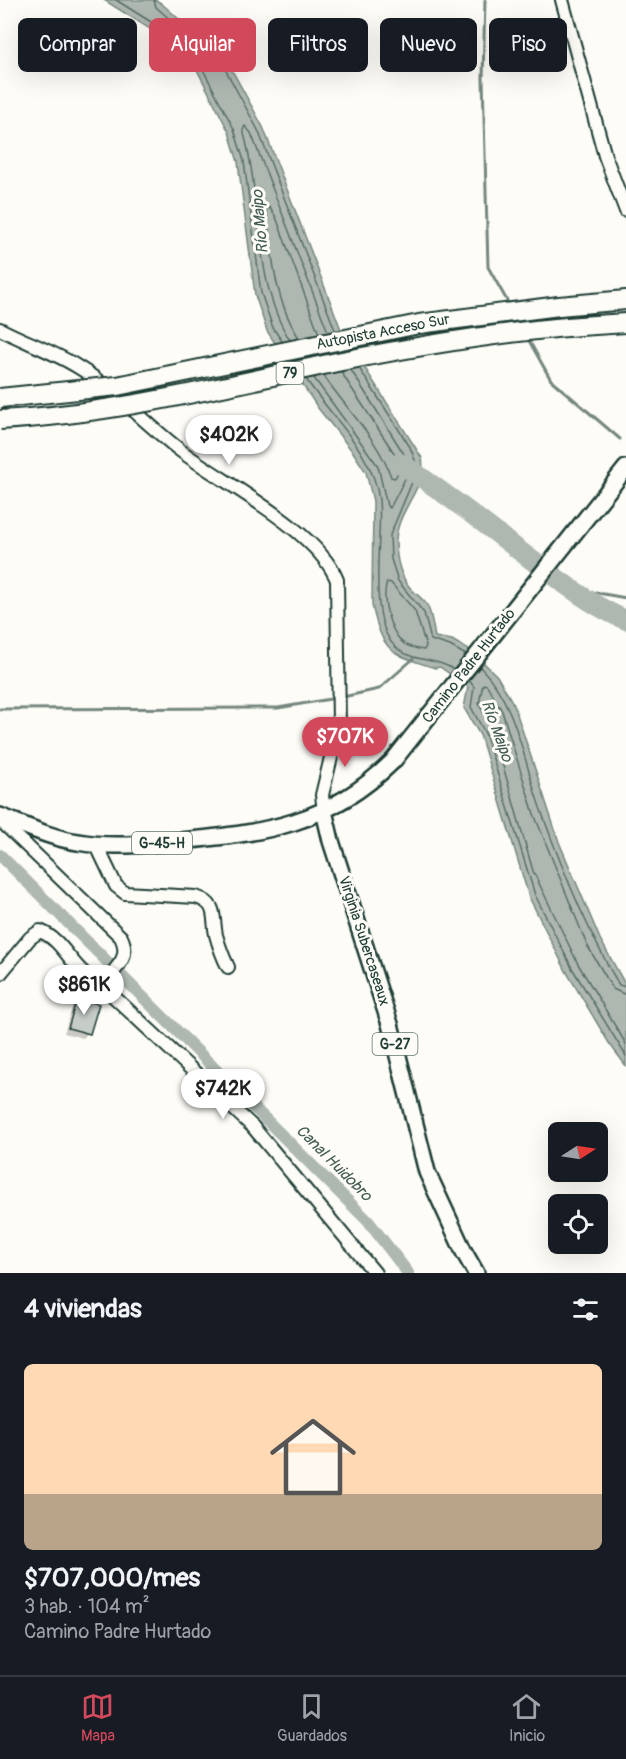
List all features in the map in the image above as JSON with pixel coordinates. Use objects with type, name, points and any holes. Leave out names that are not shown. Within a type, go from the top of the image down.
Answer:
[{"type":"highway","name":"Autopista Acceso Sur","points":[[0,398],[125,385],[419,324],[626,300]]},
{"type":"highway","name":"Autopista Acceso Sur","points":[[0,420],[77,413],[153,402],[415,347],[508,332],[626,323]]},
{"type":"main road","name":"Camino Padre Hurtado","points":[[0,818],[60,838],[96,844],[155,843],[257,833],[289,825],[324,811],[382,772],[436,708],[626,468]]},
{"type":"main road","name":"Virginia Subercaseaux","points":[[324,811],[331,841],[390,1024],[428,1172],[464,1252],[476,1273]]},
{"type":"street","points":[[562,0],[604,156],[626,211]]},
{"type":"street","points":[[0,329],[79,367],[181,450],[272,513],[318,550],[332,568],[337,580],[339,724],[322,795],[324,811]]},
{"type":"street","points":[[0,818],[121,937],[126,952],[107,980],[110,993],[253,1127],[375,1273]]},
{"type":"street","points":[[96,844],[116,886],[125,893],[196,897],[207,900],[214,909],[216,933],[228,967]]},
{"type":"street","points":[[0,974],[30,938],[40,931],[50,936],[84,976],[107,980]]},
{"type":"water","points":[[104,0],[156,0],[178,18],[149,18],[149,28],[137,21],[137,18],[133,18]]},
{"type":"water","points":[[198,72],[233,72],[263,127],[342,332],[422,458],[423,468],[420,479],[397,530],[397,554],[401,572],[407,584],[427,605],[435,637],[452,640],[474,653],[497,676],[514,705],[559,842],[600,939],[626,986],[626,1066],[609,1043],[566,971],[529,897],[480,735],[464,708],[468,687],[440,667],[435,668],[399,655],[391,649],[380,633],[372,605],[373,501],[366,472],[318,408],[267,331],[255,295],[238,162],[229,132]]},
{"type":"building","points":[[77,998],[99,1004],[90,1034],[68,1028]]},
{"type":"waterway","points":[[485,0],[483,79],[488,267],[510,306]]},
{"type":"waterway","points":[[527,337],[551,380],[620,439]]},
{"type":"waterway","name":"Río Maipo","points":[[400,463],[570,588],[626,620]]},
{"type":"waterway","points":[[570,588],[626,598]]},
{"type":"waterway","points":[[343,697],[379,689],[413,659]]},
{"type":"waterway","points":[[0,709],[278,708],[336,698]]},
{"type":"waterway","name":"Canal Huidobro","points":[[0,855],[368,1221],[408,1273]]}]
